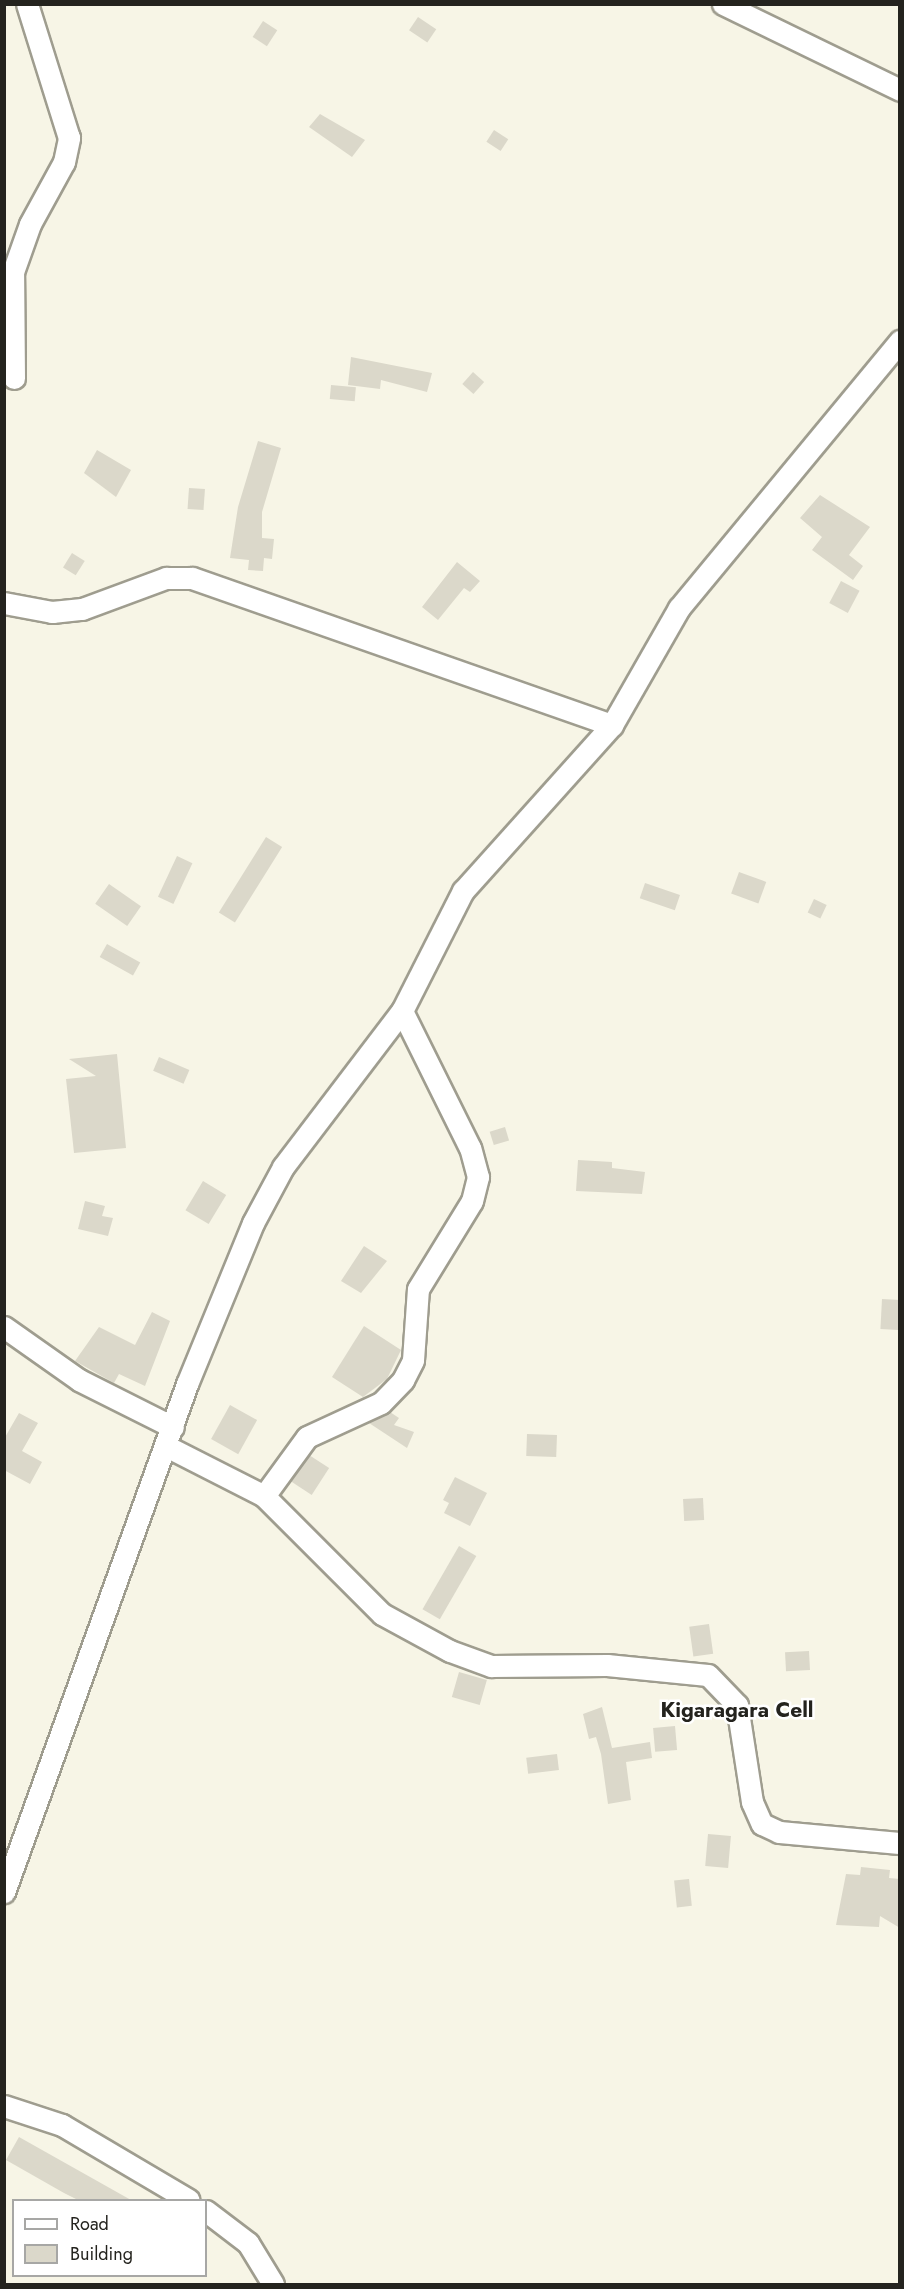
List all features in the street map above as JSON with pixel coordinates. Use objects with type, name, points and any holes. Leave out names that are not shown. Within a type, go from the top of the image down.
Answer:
[{"type":"street","points":[[14,378],[13,272],[30,224],[64,162],[69,138],[27,4]]},
{"type":"street","points":[[723,4],[900,90]]},
{"type":"street","points":[[4,1892],[170,1436],[253,1223],[283,1167],[402,1011],[463,891],[612,725],[679,608],[898,345]]},
{"type":"street","points":[[4,603],[52,612],[82,609],[166,578],[192,578],[612,725]]},
{"type":"street","points":[[264,1496],[307,1437],[381,1403],[403,1380],[413,1360],[418,1289],[472,1201],[478,1177],[470,1148],[402,1011]]},
{"type":"street","points":[[4,1327],[79,1380],[264,1496],[382,1614],[450,1651],[491,1666],[607,1665],[708,1675],[736,1705],[752,1802],[762,1824],[779,1832],[900,1843]]},
{"type":"street","points":[[4,2106],[62,2125],[187,2199]]},
{"type":"street","points":[[207,2212],[248,2242],[273,2284]]},
{"type":"building","points":[[418,17],[436,29],[427,43],[409,30]]},
{"type":"building","points":[[263,21],[277,30],[267,46],[253,37]]},
{"type":"building","points":[[320,114],[365,140],[352,157],[309,127]]},
{"type":"building","points":[[494,130],[508,139],[501,151],[486,142]]},
{"type":"building","points":[[351,357],[432,373],[427,392],[381,380],[380,389],[348,385]]},
{"type":"building","points":[[473,372],[484,382],[473,394],[462,384]]},
{"type":"building","points":[[331,385],[356,387],[355,401],[330,399]]},
{"type":"building","points":[[258,441],[281,448],[262,512],[262,538],[274,539],[272,559],[264,558],[263,571],[248,570],[249,560],[230,558],[238,507]]},
{"type":"building","points":[[97,450],[131,470],[116,497],[84,473]]},
{"type":"building","points":[[189,488],[205,489],[203,510],[188,509]]},
{"type":"building","points":[[820,495],[870,527],[849,555],[863,566],[853,580],[812,550],[822,537],[800,518]]},
{"type":"building","points":[[72,553],[85,561],[76,575],[63,567]]},
{"type":"building","points":[[457,562],[480,581],[470,592],[464,588],[438,620],[422,607]]},
{"type":"building","points":[[841,581],[860,591],[848,613],[829,603]]},
{"type":"building","points":[[266,837],[282,847],[235,923],[219,912]]},
{"type":"building","points":[[177,856],[192,863],[173,904],[158,897]]},
{"type":"building","points":[[739,872],[766,882],[758,904],[731,894]]},
{"type":"building","points":[[645,883],[680,895],[675,910],[640,898]]},
{"type":"building","points":[[109,884],[141,906],[127,926],[95,904]]},
{"type":"building","points":[[814,899],[827,905],[820,919],[808,913]]},
{"type":"building","points":[[107,944],[140,962],[133,976],[100,957]]},
{"type":"building","points":[[117,1054],[126,1148],[74,1153],[66,1079],[96,1076],[69,1059]]},
{"type":"building","points":[[159,1057],[189,1070],[184,1084],[153,1071]]},
{"type":"building","points":[[505,1127],[509,1140],[494,1145],[490,1132]]},
{"type":"building","points":[[578,1160],[612,1162],[612,1168],[645,1172],[642,1194],[576,1191]]},
{"type":"building","points":[[203,1181],[226,1195],[209,1224],[185,1210]]},
{"type":"building","points":[[85,1201],[105,1206],[102,1216],[113,1218],[108,1236],[78,1229]]},
{"type":"building","points":[[364,1246],[387,1261],[361,1293],[341,1281]]},
{"type":"building","points":[[882,1299],[900,1300],[898,1330],[880,1329]]},
{"type":"building","points":[[152,1312],[170,1321],[145,1386],[119,1374],[114,1383],[75,1361],[99,1327],[135,1345]]},
{"type":"building","points":[[364,1326],[401,1350],[387,1379],[363,1397],[332,1377]]},
{"type":"building","points":[[230,1405],[257,1420],[238,1454],[211,1439]]},
{"type":"building","points":[[390,1412],[399,1418],[394,1425],[414,1432],[407,1448],[369,1423]]},
{"type":"building","points":[[19,1413],[38,1423],[22,1451],[42,1462],[30,1484],[4,1470],[4,1439]]},
{"type":"building","points":[[527,1434],[557,1435],[556,1457],[526,1456]]},
{"type":"building","points":[[309,1455],[329,1468],[312,1495],[292,1482]]},
{"type":"building","points":[[455,1477],[487,1493],[470,1526],[444,1513],[449,1503],[443,1500]]},
{"type":"building","points":[[703,1498],[704,1520],[684,1521],[683,1499]]},
{"type":"building","points":[[459,1546],[476,1556],[440,1619],[423,1609]]},
{"type":"building","points":[[709,1624],[713,1654],[693,1656],[689,1627]]},
{"type":"building","points":[[809,1651],[810,1670],[786,1671],[785,1652]]},
{"type":"building","points":[[459,1672],[487,1680],[480,1705],[452,1697]]},
{"type":"building","points":[[602,1707],[612,1748],[650,1742],[652,1758],[626,1762],[631,1800],[608,1804],[601,1754],[596,1737],[589,1739],[583,1714]]},
{"type":"building","points":[[675,1726],[677,1750],[655,1752],[653,1728]]},
{"type":"building","points":[[557,1754],[559,1770],[528,1774],[526,1758]]},
{"type":"building","points":[[708,1834],[731,1836],[728,1868],[705,1866]]},
{"type":"building","points":[[861,1867],[890,1870],[889,1878],[900,1879],[900,1928],[880,1916],[879,1927],[836,1925],[846,1874],[860,1875]]},
{"type":"building","points":[[689,1879],[692,1906],[677,1907],[674,1881]]},
{"type":"building","points":[[19,2137],[129,2199],[76,2199],[6,2160]]},
{"type":"district","name":"Kigaragara Cell","points":[[737,1710]]}]
